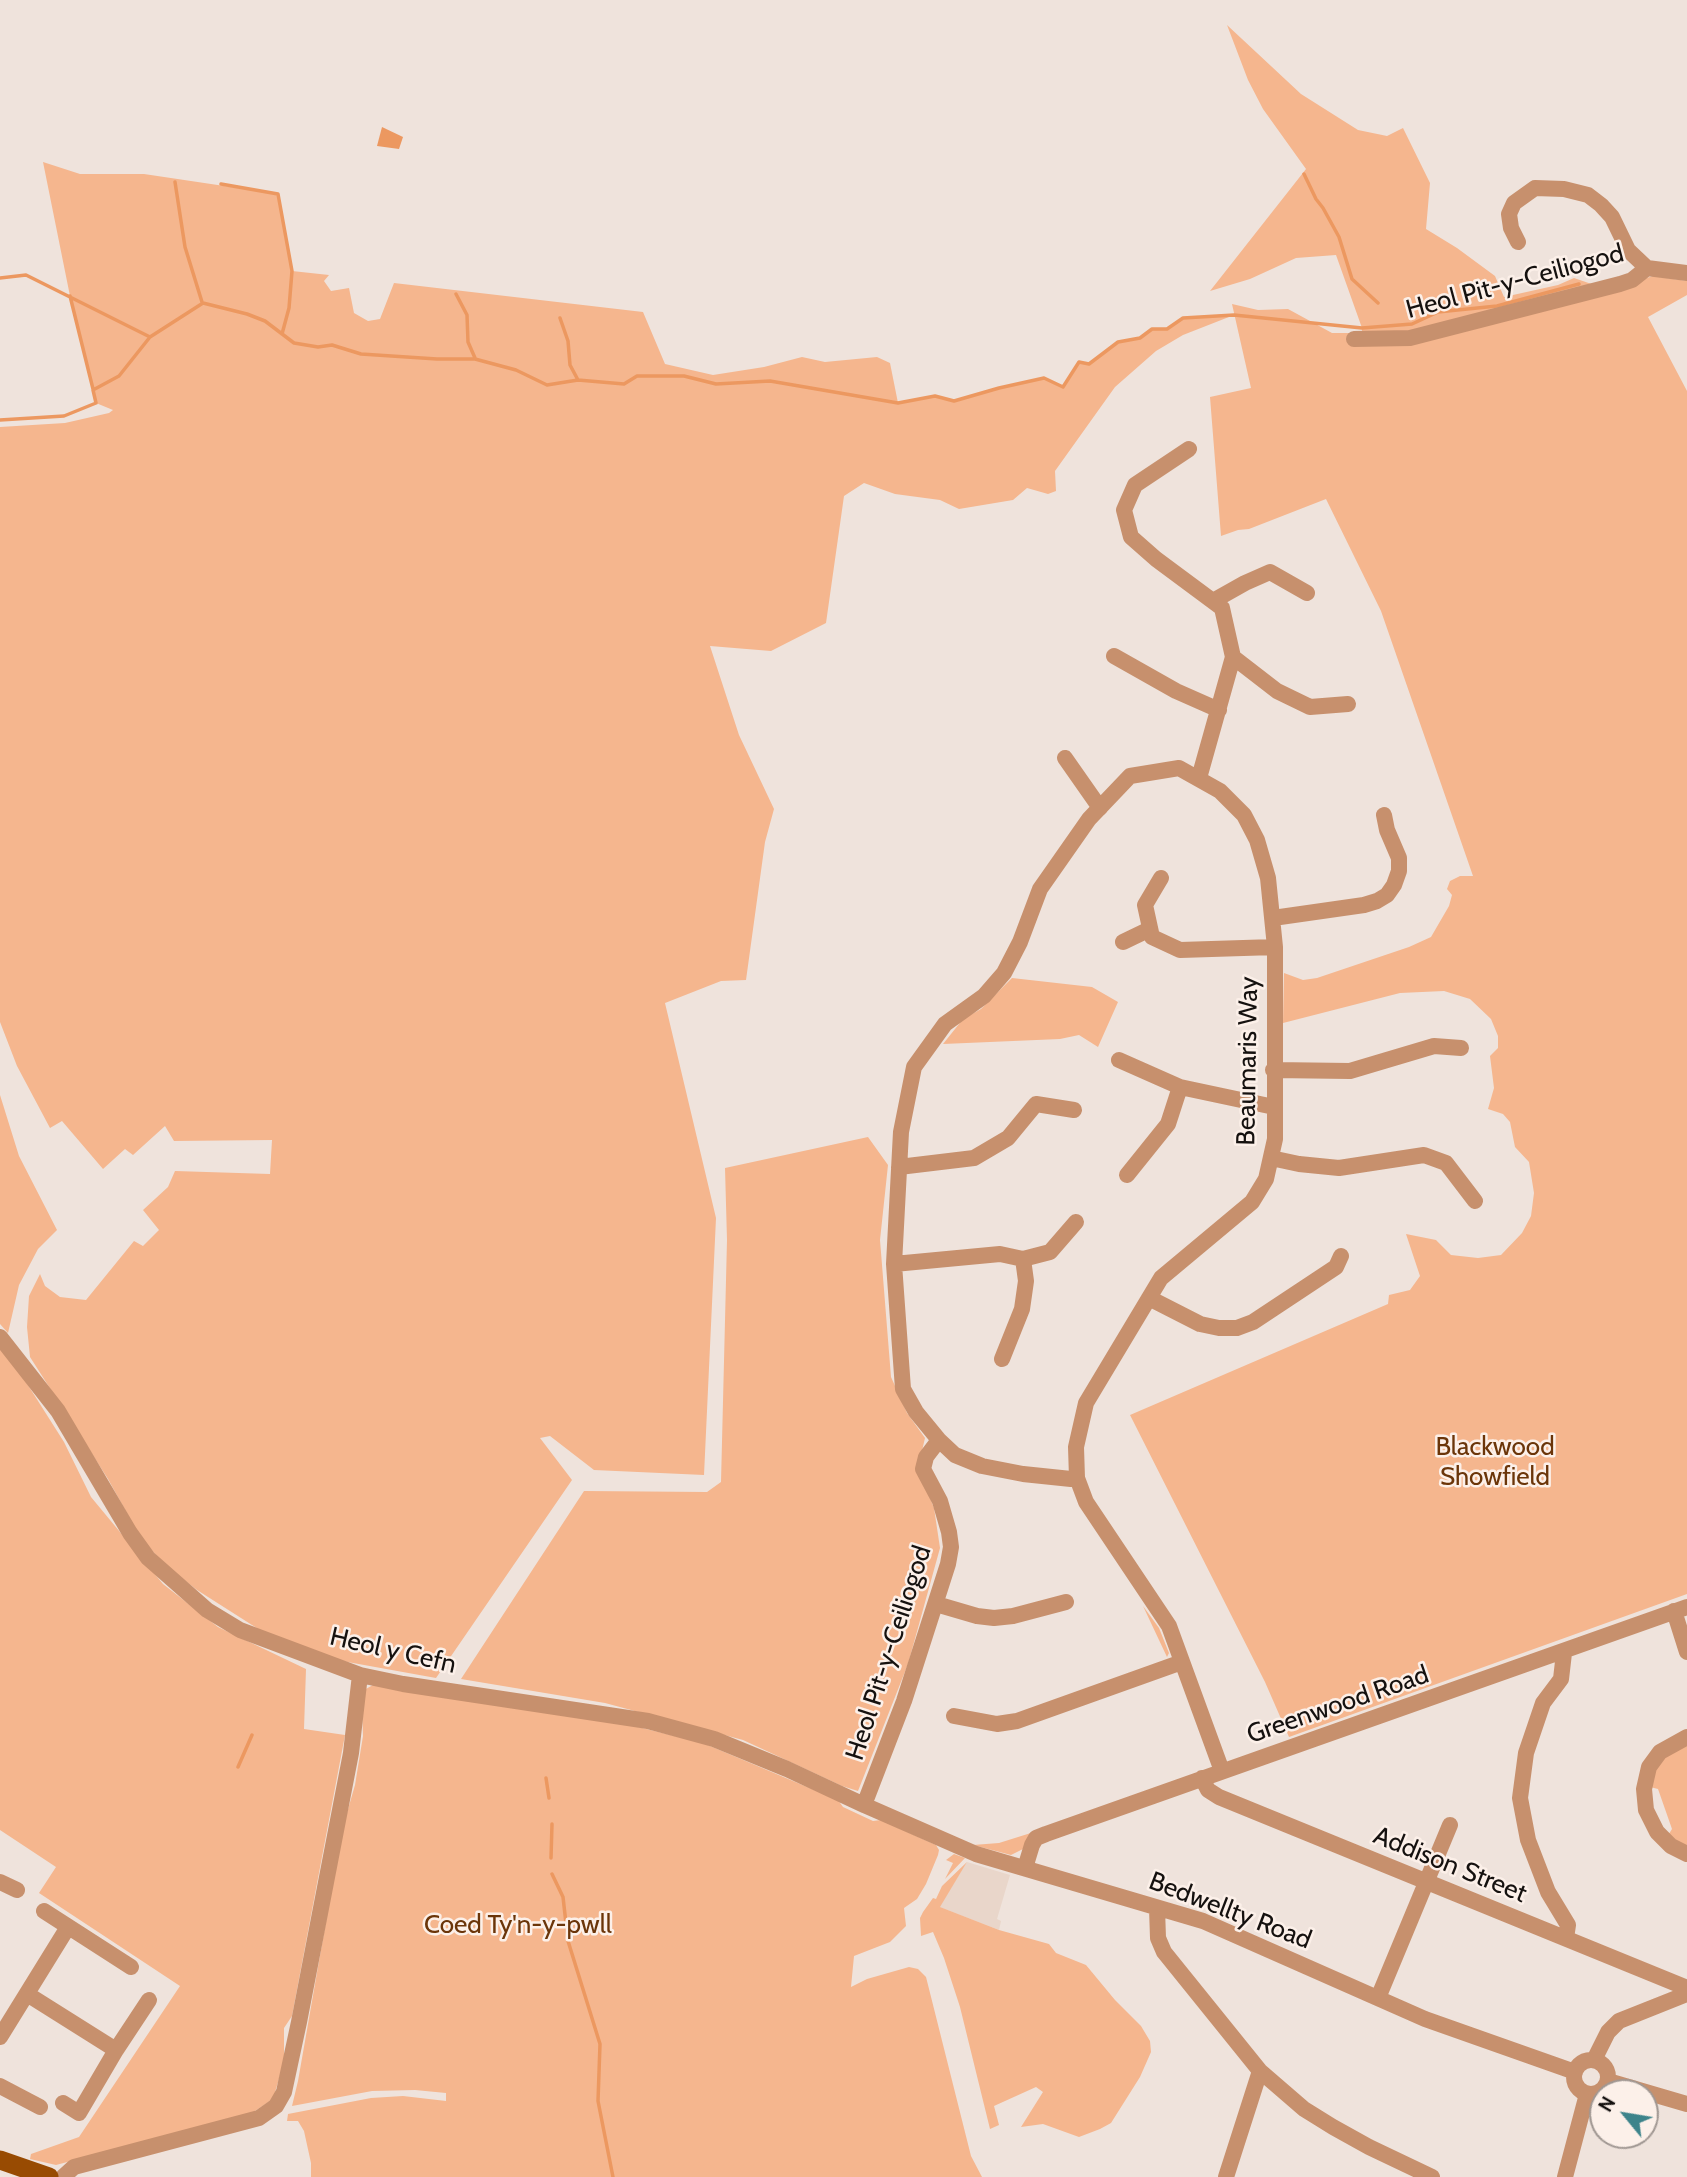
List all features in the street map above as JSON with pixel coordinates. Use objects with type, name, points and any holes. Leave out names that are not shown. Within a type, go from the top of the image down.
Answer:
[{"type":"main road","points":[[9,2168],[49,2177]]},
{"type":"street","points":[[1518,242],[1511,228],[1509,214],[1514,203],[1535,188],[1564,189],[1588,195],[1601,205],[1612,217],[1628,250],[1647,268]]},
{"type":"street","name":"Heol Pit-y-Ceiliogod","points":[[1354,339],[1410,338],[1620,284],[1632,280],[1647,268],[1687,273]]},
{"type":"street","points":[[1189,449],[1135,485],[1125,510],[1131,537],[1222,608],[1233,657],[1199,778]]},
{"type":"street","points":[[1213,601],[1270,572],[1307,593]]},
{"type":"street","points":[[1114,656],[1176,691],[1219,710]]},
{"type":"street","points":[[1233,657],[1277,691],[1310,707],[1348,704]]},
{"type":"street","points":[[1065,758],[1100,807]]},
{"type":"street","name":"Beaumaris Way","points":[[899,1167],[901,1132],[914,1067],[945,1024],[984,996],[1004,973],[1020,942],[1040,888],[1089,819],[1130,776],[1180,768],[1220,791],[1244,815],[1257,840],[1268,878],[1275,947],[1275,1139],[1271,1158],[1266,1179],[1252,1202],[1161,1278],[1086,1403],[1076,1447],[1077,1478],[1086,1502],[1166,1620],[1222,1771]]},
{"type":"street","points":[[1273,918],[1364,905],[1387,895],[1399,871],[1396,846],[1383,826]]},
{"type":"street","points":[[1161,878],[1145,905],[1152,937],[1180,950],[1275,947]]},
{"type":"street","points":[[1123,942],[1150,929]]},
{"type":"street","points":[[1273,1070],[1350,1071],[1434,1046],[1461,1048]]},
{"type":"street","points":[[1119,1060],[1180,1087],[1274,1107]]},
{"type":"street","points":[[1127,1175],[1168,1124],[1180,1087]]},
{"type":"street","points":[[1074,1110],[1036,1104],[1008,1138],[974,1158],[899,1167],[894,1264],[903,1389],[916,1412],[939,1440],[955,1455],[982,1466],[1023,1474],[1077,1478]]},
{"type":"street","points":[[1271,1158],[1339,1168],[1424,1155],[1446,1163],[1470,1180],[1475,1201]]},
{"type":"street","points":[[894,1264],[1000,1254],[1023,1259],[1050,1252],[1076,1222]]},
{"type":"street","points":[[1002,1349],[1017,1325],[1025,1294],[1023,1259]]},
{"type":"street","points":[[1149,1298],[1200,1324],[1237,1328],[1253,1322],[1339,1261],[1351,1275]]},
{"type":"street","name":"Heol y Cefn","points":[[0,1337],[58,1410],[130,1533],[148,1558],[207,1611],[240,1630],[360,1675],[403,1684],[587,1710],[683,1729],[787,1769],[864,1805]]},
{"type":"street","name":"Heol Pit-y-Ceiliogod","points":[[864,1805],[904,1701],[936,1604],[951,1548],[940,1501],[923,1469],[926,1457],[939,1440]]},
{"type":"street","points":[[936,1604],[994,1618],[1013,1616],[1066,1602]]},
{"type":"street","points":[[1681,1609],[1687,1652]]},
{"type":"street","name":"Greenwood Road","points":[[1025,1868],[1036,1838],[1564,1653],[1681,1609]]},
{"type":"street","points":[[1564,1653],[1561,1679],[1543,1703],[1526,1753],[1520,1798],[1528,1840],[1548,1892],[1568,1925],[1566,1938]]},
{"type":"street","points":[[960,1713],[997,1724],[1017,1721],[1182,1662]]},
{"type":"street","points":[[63,2177],[74,2167],[259,2118],[276,2106],[284,2092],[301,2012],[351,1753],[360,1675]]},
{"type":"street","points":[[1687,1737],[1660,1752],[1649,1767],[1644,1789],[1646,1810],[1657,1832],[1671,1846],[1687,1854]]},
{"type":"street","name":"Addison Street","points":[[1202,1778],[1208,1790],[1219,1797],[1687,1988]]},
{"type":"street","name":"Bedwellty Road","points":[[864,1805],[959,1847],[1203,1921],[1425,2019],[1574,2072]]},
{"type":"street","points":[[1378,1998],[1450,1825]]},
{"type":"street","points":[[0,1882],[17,1890]]},
{"type":"street","points":[[1157,1908],[1158,1938],[1164,1952],[1260,2071],[1304,2109],[1404,2170],[1432,2177]]},
{"type":"street","points":[[44,1911],[131,1967]]},
{"type":"street","points":[[0,2037],[68,1927]]},
{"type":"street","points":[[27,1994],[116,2050]]},
{"type":"street","points":[[1594,2060],[1608,2032],[1619,2021],[1687,1994]]},
{"type":"street","points":[[63,2103],[79,2113],[149,2000]]},
{"type":"street","points":[[1565,2177],[1587,2094],[1575,2083],[1574,2072],[1580,2064],[1594,2060],[1604,2065],[1608,2079]]},
{"type":"street","points":[[1226,2177],[1260,2071]]},
{"type":"street","points":[[0,2086],[40,2107]]},
{"type":"street","points":[[1659,2096],[1687,2104]]},
{"type":"shaded area","points":[[382,127],[403,137],[399,149],[377,146]]},
{"type":"shaded area","points":[[967,1862],[1010,1875],[997,1919],[1001,1921],[999,1930],[939,1907]]},
{"type":"green space","name":"Blackwood Showfield","points":[[1227,25],[1301,94],[1358,130],[1387,136],[1403,128],[1430,183],[1426,229],[1495,276],[1504,297],[1558,285],[1574,278],[1609,290],[1653,276],[1687,281],[1687,295],[1648,317],[1687,391],[1687,1594],[1289,1737],[1265,1682],[1130,1415],[1388,1304],[1389,1295],[1410,1290],[1420,1276],[1406,1234],[1436,1240],[1451,1255],[1478,1258],[1501,1255],[1522,1233],[1531,1216],[1534,1193],[1529,1162],[1515,1147],[1510,1122],[1503,1114],[1488,1109],[1494,1088],[1490,1056],[1498,1048],[1498,1036],[1491,1019],[1470,999],[1444,991],[1400,993],[1283,1023],[1284,973],[1303,980],[1317,978],[1431,937],[1449,906],[1452,895],[1447,889],[1450,881],[1460,876],[1473,876],[1381,611],[1326,499],[1249,529],[1221,536],[1210,397],[1251,388],[1232,304],[1258,310],[1288,309],[1332,333],[1362,333],[1336,255],[1296,258],[1250,279],[1210,291],[1306,169],[1263,109],[1248,80]]},
{"type":"green space","points":[[43,162],[80,174],[144,174],[278,194],[292,271],[329,275],[324,281],[331,291],[349,288],[354,313],[368,321],[380,319],[394,283],[643,312],[665,364],[713,375],[764,367],[802,357],[825,362],[877,357],[890,363],[898,403],[935,396],[954,401],[1044,378],[1063,387],[1079,362],[1090,363],[1118,342],[1140,338],[1152,329],[1167,328],[1183,318],[1234,315],[1183,335],[1156,351],[1115,387],[1055,471],[1056,491],[1048,494],[1027,488],[1013,500],[959,509],[940,500],[895,494],[864,483],[844,496],[826,623],[771,651],[710,646],[739,735],[774,809],[765,842],[746,980],[721,981],[665,1003],[716,1218],[704,1475],[594,1470],[550,1436],[540,1438],[572,1480],[436,1678],[342,1661],[263,1632],[197,1590],[165,1565],[140,1537],[108,1479],[30,1357],[27,1327],[29,1296],[40,1274],[45,1286],[60,1297],[86,1300],[134,1241],[143,1246],[159,1230],[143,1210],[168,1187],[175,1171],[270,1174],[272,1140],[174,1141],[165,1126],[133,1155],[125,1149],[103,1169],[62,1121],[50,1128],[17,1066],[0,1022],[0,427],[65,423],[113,410],[96,403],[70,296]]},
{"type":"green space","points":[[1012,978],[1092,987],[1118,1002],[1098,1047],[1079,1035],[1060,1039],[943,1044],[963,1019],[981,1009]]},
{"type":"green space","points":[[0,1095],[19,1156],[57,1230],[38,1249],[19,1285],[8,1333],[0,1324]]},
{"type":"green space","points":[[868,1137],[888,1165],[880,1240],[891,1377],[907,1413],[925,1438],[918,1468],[934,1508],[940,1548],[908,1664],[858,1791],[743,1740],[605,1703],[461,1679],[584,1491],[707,1492],[721,1482],[727,1240],[725,1168]]},
{"type":"green space","points":[[0,1347],[19,1371],[64,1442],[91,1497],[163,1584],[218,1627],[306,1669],[304,1729],[345,1735],[292,2016],[284,2028],[284,2062],[273,2099],[252,2113],[56,2165],[30,2159],[31,2154],[79,2137],[180,1986],[39,1893],[56,1867],[0,1830]]},
{"type":"green space","points":[[1143,1606],[1159,1628],[1169,1653],[1167,1657]]},
{"type":"green space","name":"Coed Ty'n-y-pwll","points":[[373,1685],[614,1721],[703,1743],[838,1800],[843,1807],[873,1821],[881,1820],[936,1845],[938,1855],[926,1884],[917,1899],[904,1908],[906,1926],[890,1942],[854,1956],[851,1987],[867,1979],[909,1967],[918,1969],[926,1977],[971,2156],[982,2177],[311,2177],[311,2163],[304,2131],[298,2121],[287,2121],[288,2114],[371,2098],[403,2096],[446,2101],[446,2093],[415,2090],[372,2091],[292,2106],[342,1830],[355,1785],[363,1736],[364,1690]]},
{"type":"green space","points":[[1687,1741],[1687,1850],[1667,1837],[1672,1829],[1658,1789],[1650,1787],[1653,1769],[1665,1753]]},
{"type":"green space","points":[[1034,1832],[1023,1849],[1011,1855],[973,1845],[999,1843]]},
{"type":"green space","points":[[954,1854],[965,1858],[945,1879],[953,1863],[946,1860]]},
{"type":"green space","points":[[967,1862],[940,1907],[999,1930],[1049,1944],[1056,1953],[1086,1965],[1141,2026],[1150,2041],[1151,2052],[1140,2077],[1111,2123],[1100,2129],[1079,2137],[1043,2124],[1021,2127],[1043,2092],[1036,2087],[994,2106],[999,2125],[990,2129],[960,2007],[944,1958],[933,1932],[921,1936],[920,1918],[923,1912],[933,1898],[936,1899],[942,1886]]},
{"type":"waterway","points":[[1304,174],[1339,237],[1352,279],[1378,303]]},
{"type":"waterway","points":[[175,182],[185,247],[202,302]]},
{"type":"waterway","points":[[221,184],[278,194],[292,271],[289,308],[282,334]]},
{"type":"waterway","points":[[0,278],[26,275],[150,337]]},
{"type":"waterway","points":[[0,420],[64,416],[96,403],[93,390],[119,376],[150,337],[203,303],[265,321],[294,343],[318,347],[332,345],[361,354],[475,359],[516,370],[547,385],[578,380],[624,384],[637,376],[684,376],[716,384],[770,381],[898,403],[935,396],[954,401],[1044,378],[1063,387],[1079,362],[1089,364],[1118,342],[1140,338],[1152,329],[1167,329],[1183,318],[1234,315],[1362,328],[1412,324],[1438,312],[1497,306],[1579,284]]},
{"type":"waterway","points":[[456,294],[467,315],[468,342],[475,358]]},
{"type":"waterway","points":[[70,296],[93,389]]},
{"type":"waterway","points":[[560,318],[568,341],[570,365],[578,380]]},
{"type":"waterway","points":[[238,1767],[252,1735]]},
{"type":"waterway","points":[[546,1778],[549,1798]]},
{"type":"waterway","points":[[551,1858],[552,1824]]},
{"type":"waterway","points":[[552,1874],[563,1897],[568,1941],[600,2044],[598,2101],[613,2177]]}]
